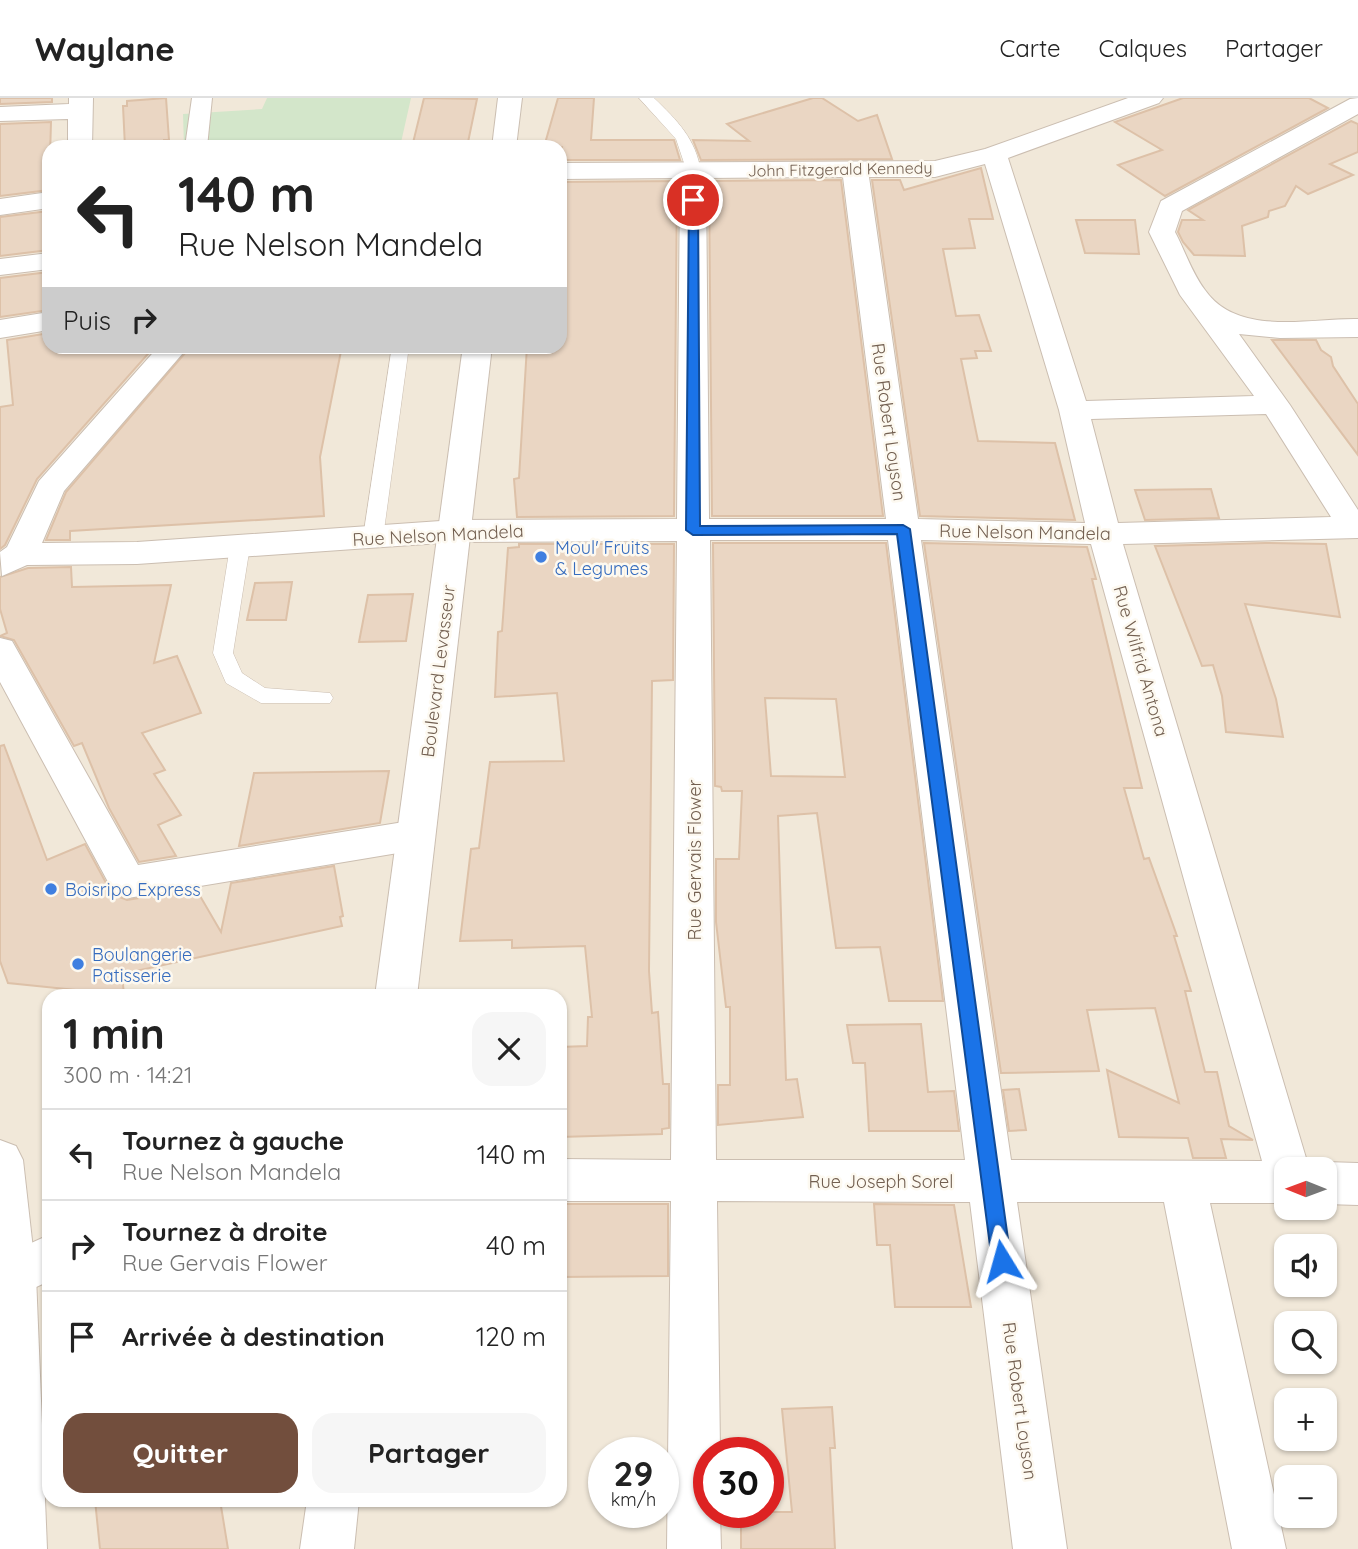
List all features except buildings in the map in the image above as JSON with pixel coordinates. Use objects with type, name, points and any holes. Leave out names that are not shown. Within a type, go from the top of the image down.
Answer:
[{"type":"street","points":[[198,140],[202,98]]},
{"type":"street","points":[[505,140],[510,98]]},
{"type":"street","name":"John Fitzgerald Kennedy","points":[[567,171],[935,169],[994,154],[1151,98]]},
{"type":"street","points":[[1355,527],[1275,405],[1187,284],[1162,232],[1170,207],[1358,104]]},
{"type":"street","points":[[0,114],[81,105],[80,140]]},
{"type":"street","name":"Rue Wilfrid Antona","points":[[994,154],[1074,410],[1104,534],[1284,1157]]},
{"type":"street","name":"Rue Robert Loyson","points":[[855,170],[1040,1549]]},
{"type":"street","name":"Rue Gervais Flower","points":[[693,172],[694,1549]]},
{"type":"street","points":[[0,207],[42,201]]},
{"type":"street","points":[[0,267],[42,262]]},
{"type":"street","points":[[1209,313],[1242,327],[1358,328]]},
{"type":"street","points":[[0,329],[42,322]]},
{"type":"street","points":[[11,560],[50,488],[168,354]]},
{"type":"street","name":"Boulevard Levasseur","points":[[397,989],[477,354]]},
{"type":"street","points":[[1074,410],[1275,405]]},
{"type":"street","name":"Rue Nelson Mandela","points":[[11,560],[455,531],[903,529],[1104,534],[1355,527]]},
{"type":"street","points":[[0,650],[128,882],[416,835]]},
{"type":"street","points":[[0,1160],[20,1272],[20,1549]]},
{"type":"street","name":"Rue Joseph Sorel","points":[[567,1180],[1274,1182]]},
{"type":"street","points":[[1183,1183],[1204,1295],[1259,1549]]},
{"type":"street","points":[[1337,1183],[1358,1184]]},
{"type":"street","points":[[327,1549],[332,1507]]},
{"type":"lane","points":[[646,98],[681,134],[692,151],[693,172]]},
{"type":"lane","points":[[373,538],[400,354]]},
{"type":"lane","points":[[240,546],[223,653],[233,678],[261,695],[322,698]]},
{"type":"shaded area","points":[[0,98],[1358,98],[1358,1549],[0,1549]]},
{"type":"green space","points":[[267,98],[411,98],[402,140],[184,140],[183,114],[262,109]]},
{"type":"place","name":"Moul' Fruits & Legumes","points":[[541,557]]},
{"type":"place","name":"Boisripo Express","points":[[51,889]]},
{"type":"place","name":"Boulangerie Patisserie","points":[[78,964]]},
{"type":"route","points":[[693,200],[693,530],[903,529],[1002,1261]]}]
